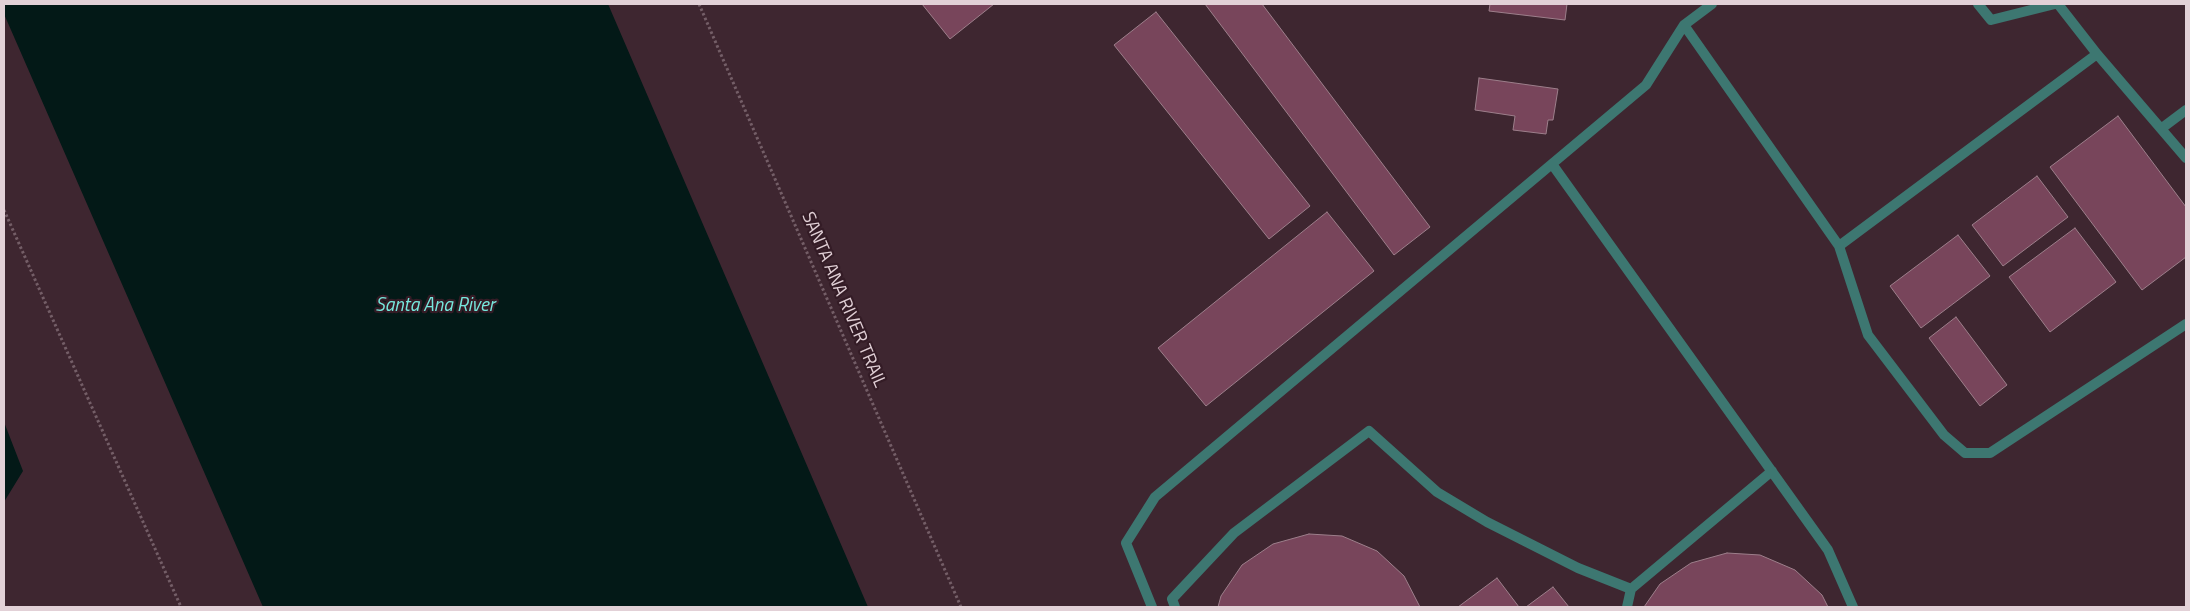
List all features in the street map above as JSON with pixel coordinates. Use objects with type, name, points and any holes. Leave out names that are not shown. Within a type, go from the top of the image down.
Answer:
[{"type":"lane","points":[[1152,607],[1126,543],[1155,497],[1646,85],[1684,25],[1712,4]]},
{"type":"lane","points":[[1978,4],[1991,20],[2057,4],[2186,158]]},
{"type":"lane","points":[[1684,25],[1839,246],[1868,335],[1944,435],[1965,453],[1990,453],[2186,324]]},
{"type":"lane","points":[[1839,246],[2097,54]]},
{"type":"lane","points":[[2162,128],[2186,110]]},
{"type":"lane","points":[[1552,164],[1828,550],[1853,607]]},
{"type":"lane","points":[[1175,607],[1172,599],[1234,533],[1369,431],[1437,492],[1487,522],[1578,568],[1631,589]]},
{"type":"lane","points":[[1627,607],[1631,589],[1772,471]]},
{"type":"path","name":"SANTA ANA RIVER TRAIL","points":[[699,4],[961,607]]},
{"type":"path","points":[[4,210],[181,607]]},
{"type":"water","name":"Santa Ana River","points":[[4,4],[608,4],[868,607],[263,607],[4,14]]},
{"type":"water","points":[[4,422],[23,471],[4,502]]},
{"type":"building","points":[[922,4],[994,4],[950,39]]},
{"type":"building","points":[[1205,4],[1262,4],[1430,227],[1394,255]]},
{"type":"building","points":[[1490,4],[1567,4],[1565,20],[1489,11]]},
{"type":"building","points":[[1156,12],[1310,206],[1269,239],[1114,45]]},
{"type":"building","points":[[1479,78],[1558,89],[1553,120],[1548,120],[1546,134],[1513,130],[1515,116],[1475,110]]},
{"type":"building","points":[[2118,116],[2186,207],[2186,257],[2142,290],[2050,167]]},
{"type":"building","points":[[2037,176],[2068,217],[2003,266],[1972,225]]},
{"type":"building","points":[[1327,212],[1374,271],[1206,406],[1158,348]]},
{"type":"building","points":[[2075,228],[2116,282],[2050,332],[2009,277]]},
{"type":"building","points":[[1958,235],[1990,276],[1921,328],[1890,286]]},
{"type":"building","points":[[1956,317],[2007,385],[1980,406],[1929,338]]},
{"type":"building","points":[[1309,534],[1342,536],[1377,551],[1404,576],[1420,607],[1218,607],[1221,596],[1242,565],[1273,544]]},
{"type":"building","points":[[1727,553],[1760,555],[1795,570],[1822,595],[1828,607],[1644,607],[1660,584],[1691,563]]},
{"type":"building","points":[[1497,578],[1519,607],[1458,607]]},
{"type":"building","points":[[1553,587],[1569,607],[1526,607]]}]
